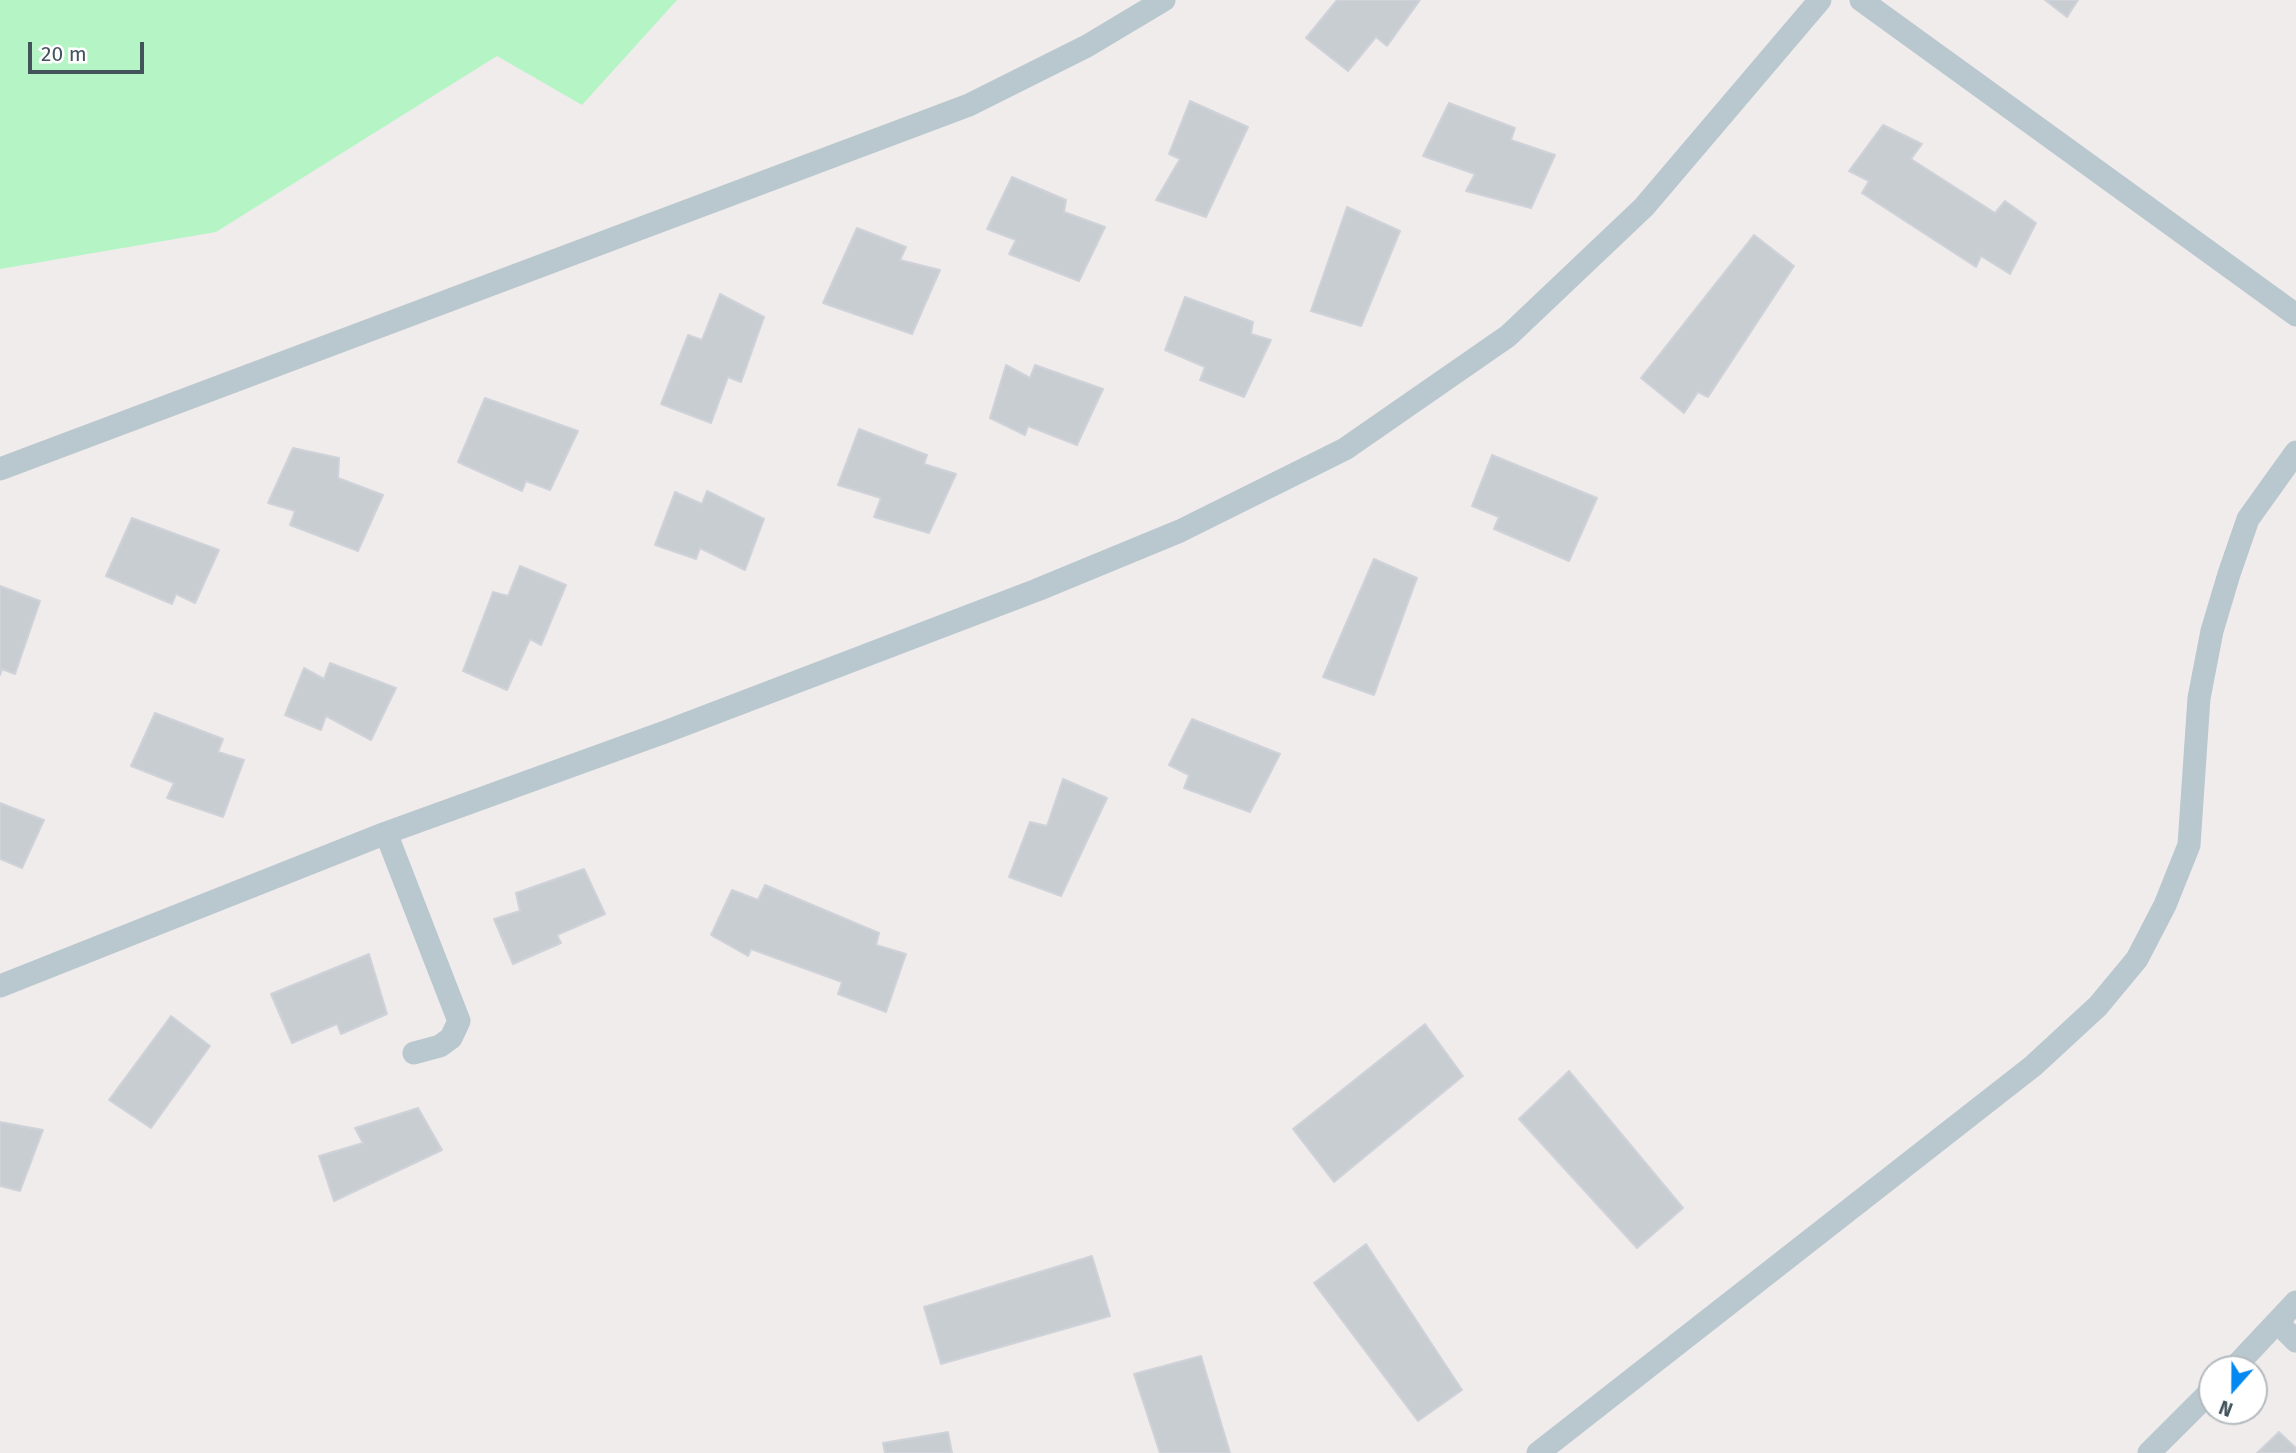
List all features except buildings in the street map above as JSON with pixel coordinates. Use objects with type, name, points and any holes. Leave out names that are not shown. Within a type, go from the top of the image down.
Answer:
[{"type":"lane","points":[[0,469],[969,105],[1087,46],[1164,0]]},
{"type":"lane","points":[[0,986],[386,833],[665,732],[1037,590],[1180,531],[1345,449],[1507,336],[1644,207],[1820,0]]},
{"type":"lane","points":[[1861,0],[2296,315]]},
{"type":"lane","points":[[1538,1453],[2033,1066],[2098,1006],[2137,959],[2165,905],[2189,845],[2199,698],[2212,631],[2229,574],[2248,519],[2296,452]]},
{"type":"lane","points":[[386,833],[459,1021],[451,1038],[440,1045],[414,1053]]},
{"type":"lane","points":[[2246,1355],[2296,1302]]},
{"type":"lane","points":[[2278,1323],[2296,1340]]},
{"type":"lane","points":[[2149,1453],[2198,1404]]},
{"type":"green space","points":[[0,0],[677,0],[582,105],[497,56],[216,232],[0,269]]}]
